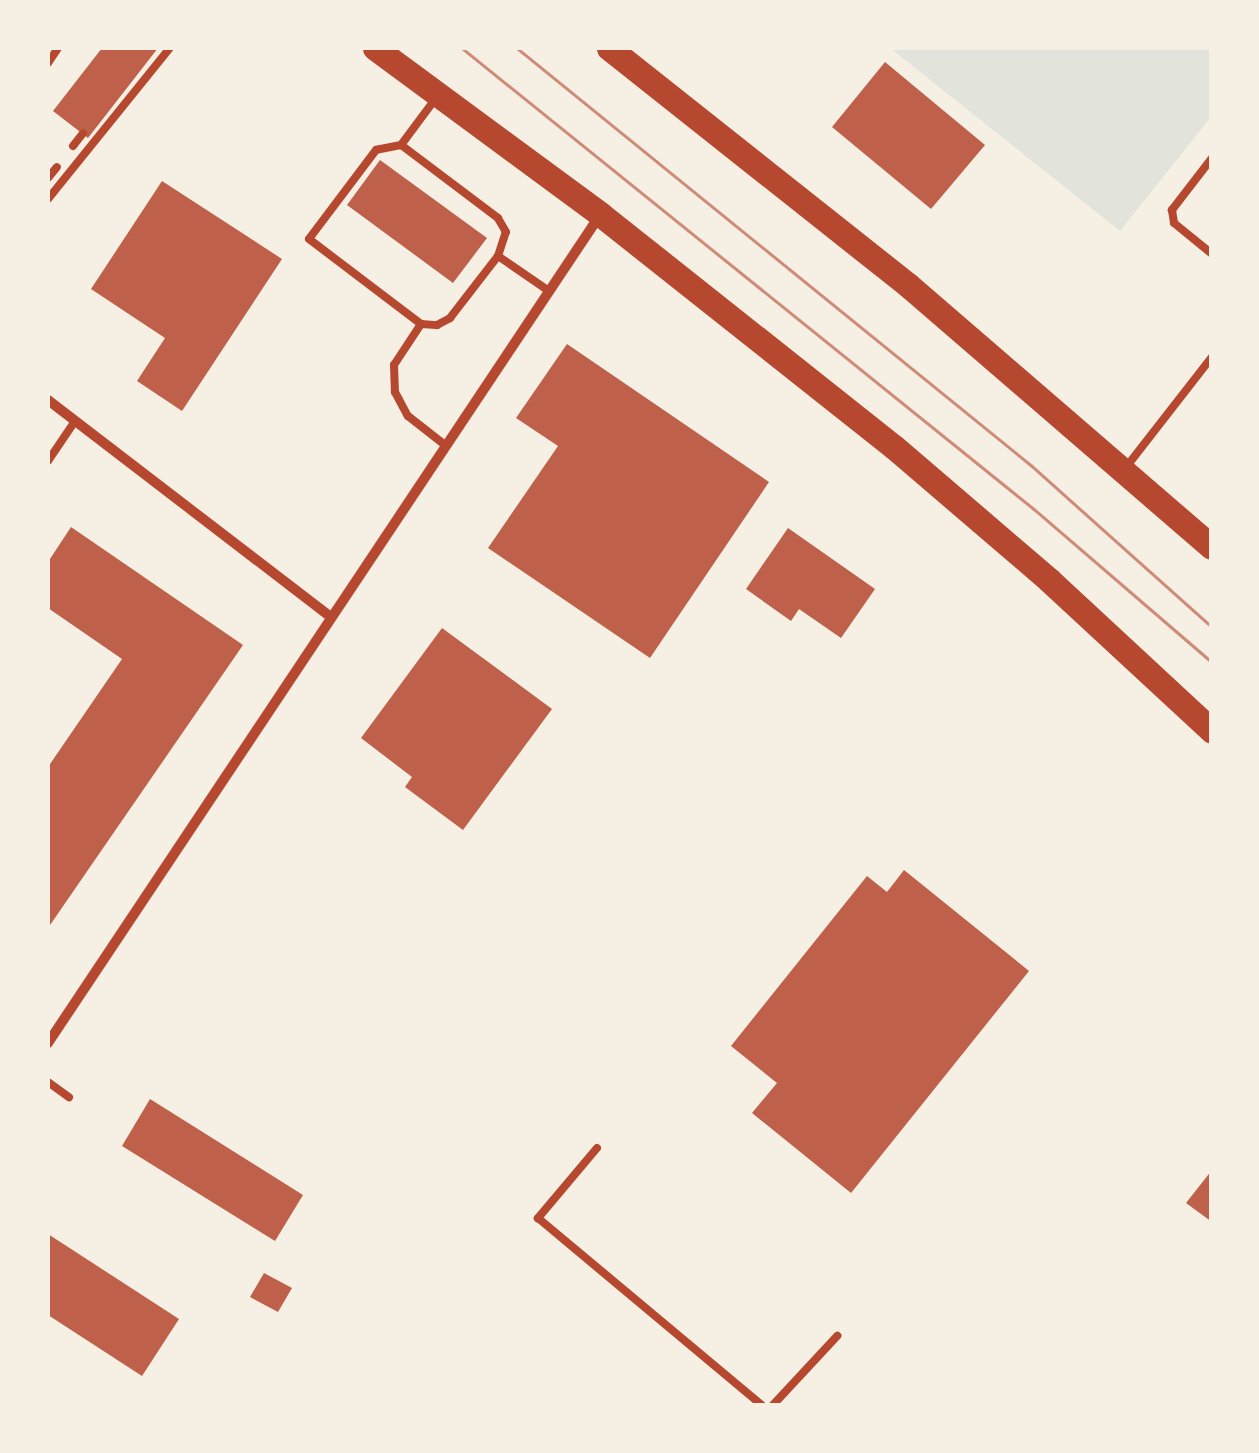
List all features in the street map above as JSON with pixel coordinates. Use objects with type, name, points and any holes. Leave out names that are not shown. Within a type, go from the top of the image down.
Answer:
[{"type":"main road","points":[[375,48],[600,214],[894,447],[1049,580],[1212,731]]},
{"type":"main road","points":[[610,48],[908,285],[1212,547]]},
{"type":"street","points":[[48,1043],[52,1024],[600,214]]},
{"type":"street","points":[[48,400],[330,616]]},
{"type":"lane","points":[[48,62],[58,48]]},
{"type":"lane","points":[[48,198],[170,48]]},
{"type":"lane","points":[[401,145],[498,218],[506,232],[498,256],[450,318],[438,324],[421,324],[309,239],[376,150],[401,145],[438,94]]},
{"type":"lane","points":[[73,146],[83,133]]},
{"type":"lane","points":[[1212,158],[1172,210],[1174,223],[1212,254]]},
{"type":"lane","points":[[48,178],[57,167]]},
{"type":"lane","points":[[1202,247],[1212,236]]},
{"type":"lane","points":[[498,256],[549,291]]},
{"type":"lane","points":[[421,324],[394,364],[394,392],[408,416],[445,446]]},
{"type":"lane","points":[[1124,470],[1212,357]]},
{"type":"lane","points":[[48,461],[75,421]]},
{"type":"lane","points":[[48,1082],[69,1097]]},
{"type":"lane","points":[[597,1148],[538,1218],[763,1406]]},
{"type":"lane","points":[[772,1406],[837,1336]]},
{"type":"shaded area","points":[[890,48],[1211,48],[1211,117],[1120,231]]},
{"type":"building","points":[[102,48],[158,48],[88,138],[53,111]]},
{"type":"building","points":[[885,62],[985,145],[931,209],[832,127]]},
{"type":"building","points":[[380,160],[487,238],[453,283],[347,205]]},
{"type":"building","points":[[162,181],[282,259],[182,411],[137,381],[165,338],[91,289]]},
{"type":"building","points":[[567,344],[769,482],[650,658],[488,548],[558,446],[516,418]]},
{"type":"building","points":[[71,527],[243,645],[48,928],[48,767],[122,659],[48,608],[48,562]]},
{"type":"building","points":[[788,528],[875,589],[841,638],[799,609],[791,621],[746,589]]},
{"type":"building","points":[[442,628],[552,709],[463,830],[405,787],[412,777],[361,738]]},
{"type":"building","points":[[904,870],[1029,971],[851,1193],[752,1113],[777,1083],[731,1046],[867,876],[887,892]]},
{"type":"building","points":[[150,1099],[303,1195],[275,1241],[122,1146]]},
{"type":"building","points":[[1212,1170],[1212,1222],[1186,1203]]},
{"type":"building","points":[[48,1234],[179,1319],[142,1376],[48,1315]]},
{"type":"building","points":[[264,1273],[292,1288],[278,1312],[250,1297]]},
{"type":"tram line","points":[[462,48],[1034,509],[1212,662]]},
{"type":"tram line","points":[[517,48],[1032,466],[1212,627]]}]
